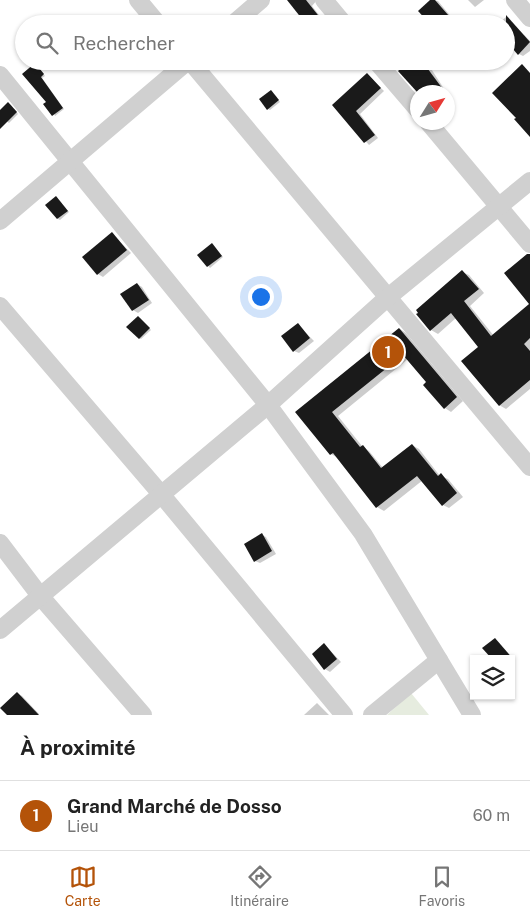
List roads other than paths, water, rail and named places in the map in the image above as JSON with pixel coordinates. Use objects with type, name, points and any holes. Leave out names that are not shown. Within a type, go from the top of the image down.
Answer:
[{"type":"street","points":[[138,0],[150,15]]},
{"type":"street","points":[[244,15],[261,0]]},
{"type":"street","points":[[324,0],[336,15]]},
{"type":"street","points":[[515,0],[530,18]]},
{"type":"street","points":[[0,221],[178,70]]},
{"type":"street","points":[[197,70],[530,467]]},
{"type":"street","points":[[384,70],[410,101]]},
{"type":"street","points":[[0,75],[268,404],[362,534],[472,715]]},
{"type":"street","points":[[435,130],[530,244]]},
{"type":"street","points":[[0,630],[268,404],[387,298],[530,181]]},
{"type":"street","points":[[0,306],[161,494],[344,715]]},
{"type":"street","points":[[0,543],[41,597],[143,715]]},
{"type":"street","points":[[372,715],[439,660]]},
{"type":"place","name":"Grand Marché de Dosso","points":[[388,352]]}]
